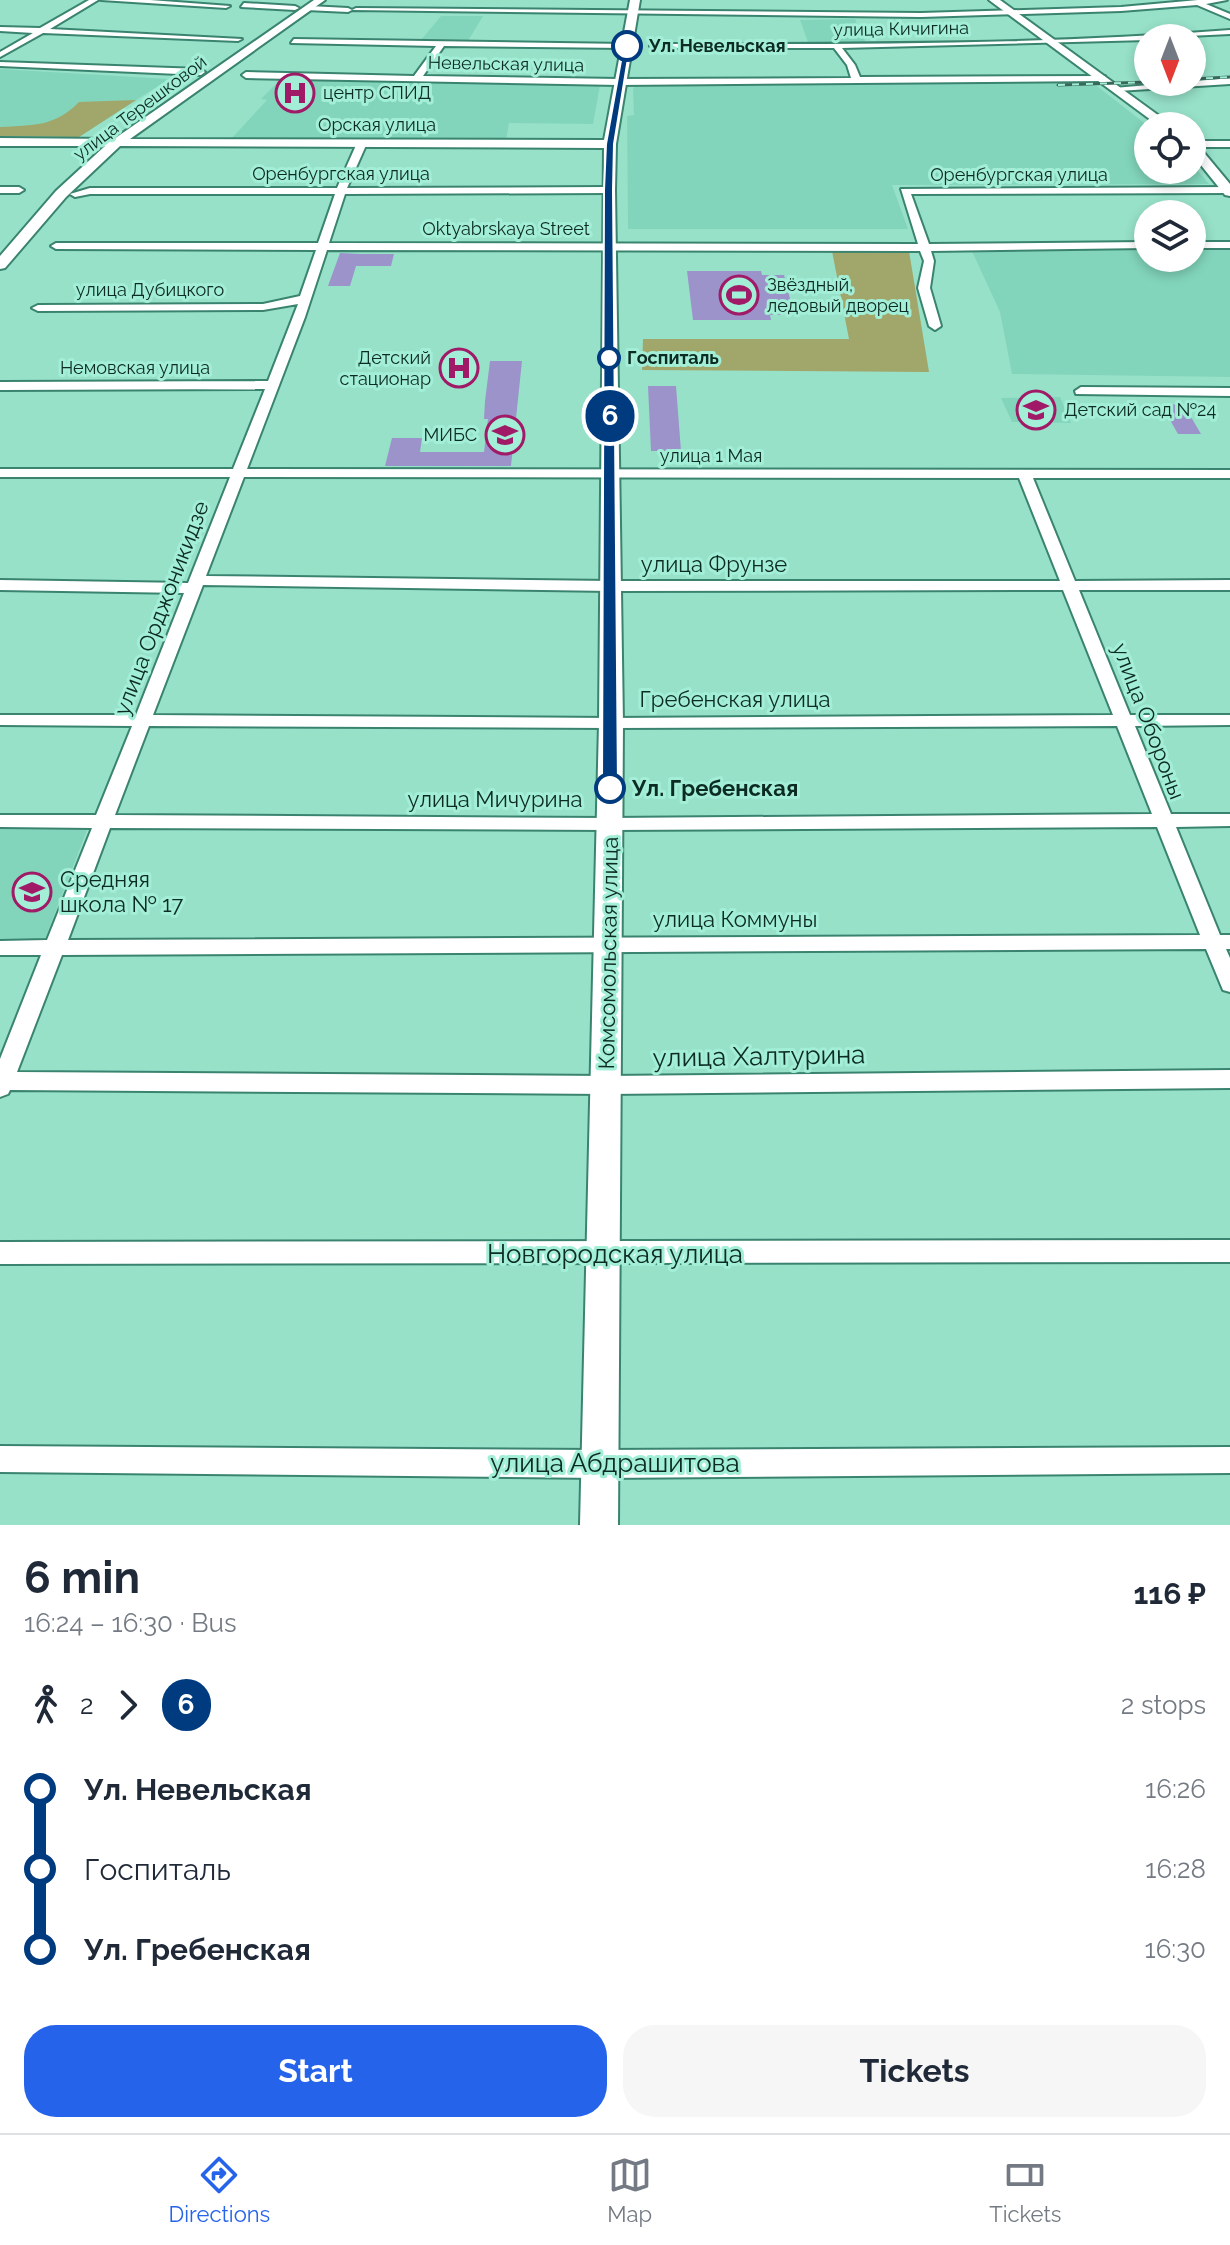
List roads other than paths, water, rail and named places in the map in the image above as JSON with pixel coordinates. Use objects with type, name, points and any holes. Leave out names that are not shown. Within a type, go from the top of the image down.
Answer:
[{"type":"main road","name":"улица Терешковой","points":[[52,182],[98,143],[201,72],[303,5],[320,0]]},
{"type":"main road","points":[[994,0],[1149,112]]},
{"type":"main road","name":"улица Терешковой","points":[[0,265],[61,194],[116,143],[303,5]]},
{"type":"main road","name":"Комсомольская улица","points":[[599,1525],[611,723],[612,474],[608,190],[610,144],[634,7]]},
{"type":"main road","name":"Орская улица","points":[[0,142],[610,144]]},
{"type":"main road","points":[[1206,162],[1230,190]]},
{"type":"street","points":[[0,55],[94,0]]},
{"type":"street","points":[[105,0],[226,6]]},
{"type":"street","points":[[465,13],[475,0]]},
{"type":"street","points":[[815,0],[824,16]]},
{"type":"street","points":[[244,5],[444,13],[634,7],[824,16],[1121,9],[1223,0]]},
{"type":"street","points":[[1193,1],[1230,17]]},
{"type":"street","points":[[434,18],[444,13]]},
{"type":"street","points":[[483,23],[488,13]]},
{"type":"street","points":[[0,29],[238,39]]},
{"type":"street","points":[[416,41],[425,29]]},
{"type":"street","name":"улица Кичигина","points":[[1206,34],[1230,32]]},
{"type":"street","points":[[472,43],[477,33]]},
{"type":"street","name":"улица Кичигина","points":[[654,46],[804,42],[836,46],[1134,39]]},
{"type":"street","points":[[294,41],[627,46]]},
{"type":"street","points":[[417,78],[443,42]]},
{"type":"street","points":[[836,46],[851,65],[857,81]]},
{"type":"street","points":[[0,64],[201,72]]},
{"type":"street","name":"Невельская улица","points":[[246,75],[619,82],[1102,78]]},
{"type":"street","points":[[1118,88],[1230,81]]},
{"type":"street","name":"улица Орджоникидзе","points":[[1,1083],[196,584],[236,472],[299,317],[341,190],[362,143]]},
{"type":"street","points":[[1206,145],[1230,144]]},
{"type":"street","points":[[0,190],[19,190]]},
{"type":"street","name":"Оренбургская улица","points":[[75,194],[90,191],[608,190]]},
{"type":"street","name":"Оренбургская улица","points":[[923,247],[905,191],[1230,190]]},
{"type":"street","name":"Oktyabrskaya Street","points":[[56,246],[607,248],[1134,245]]},
{"type":"street","points":[[1206,245],[1230,245]]},
{"type":"street","points":[[923,247],[929,261],[924,288],[935,326]]},
{"type":"street","name":"улица Дубицкого","points":[[38,308],[263,307],[305,299]]},
{"type":"street","name":"улица Дубицкого","points":[[263,307],[299,317]]},
{"type":"street","name":"Немовская улица","points":[[0,386],[271,385]]},
{"type":"street","points":[[1081,391],[1230,392]]},
{"type":"street","name":"улица 1 Мая","points":[[0,473],[1230,474]]},
{"type":"street","name":"улица Обороны","points":[[1025,475],[1162,819],[1221,942],[1230,984]]},
{"type":"street","name":"улица Фрунзе","points":[[0,585],[1230,585]]},
{"type":"street","name":"Гребенская улица","points":[[0,720],[611,723],[1230,720]]},
{"type":"street","name":"улица Мичурина","points":[[0,821],[610,824],[1230,820]]},
{"type":"street","name":"улица Коммуны","points":[[0,948],[1221,942]]},
{"type":"street","name":"улица Халтурина","points":[[1,1083],[606,1085],[1230,1079]]},
{"type":"street","name":"Новгородская улица","points":[[0,1253],[1230,1251]]},
{"type":"street","name":"улица Абдрашитова","points":[[0,1459],[600,1464],[1230,1460]]},
{"type":"railway","points":[[1206,78],[1230,77]]},
{"type":"railway","points":[[1058,85],[1134,82]]},
{"type":"place","name":"Ул. Невельская","points":[[627,46]]},
{"type":"place","name":"центр СПИД","points":[[295,93]]},
{"type":"place","name":"Звёздный, ледовый дворец","points":[[739,295]]},
{"type":"place","name":"Госпиталь","points":[[609,358]]},
{"type":"place","name":"Детский стационар","points":[[459,368]]},
{"type":"place","name":"Детский сад №24","points":[[1036,410]]},
{"type":"place","name":"МИБС","points":[[505,435]]},
{"type":"place","name":"Ул. Гребенская","points":[[610,788]]},
{"type":"place","name":"Средняя школа № 17","points":[[32,892]]}]
